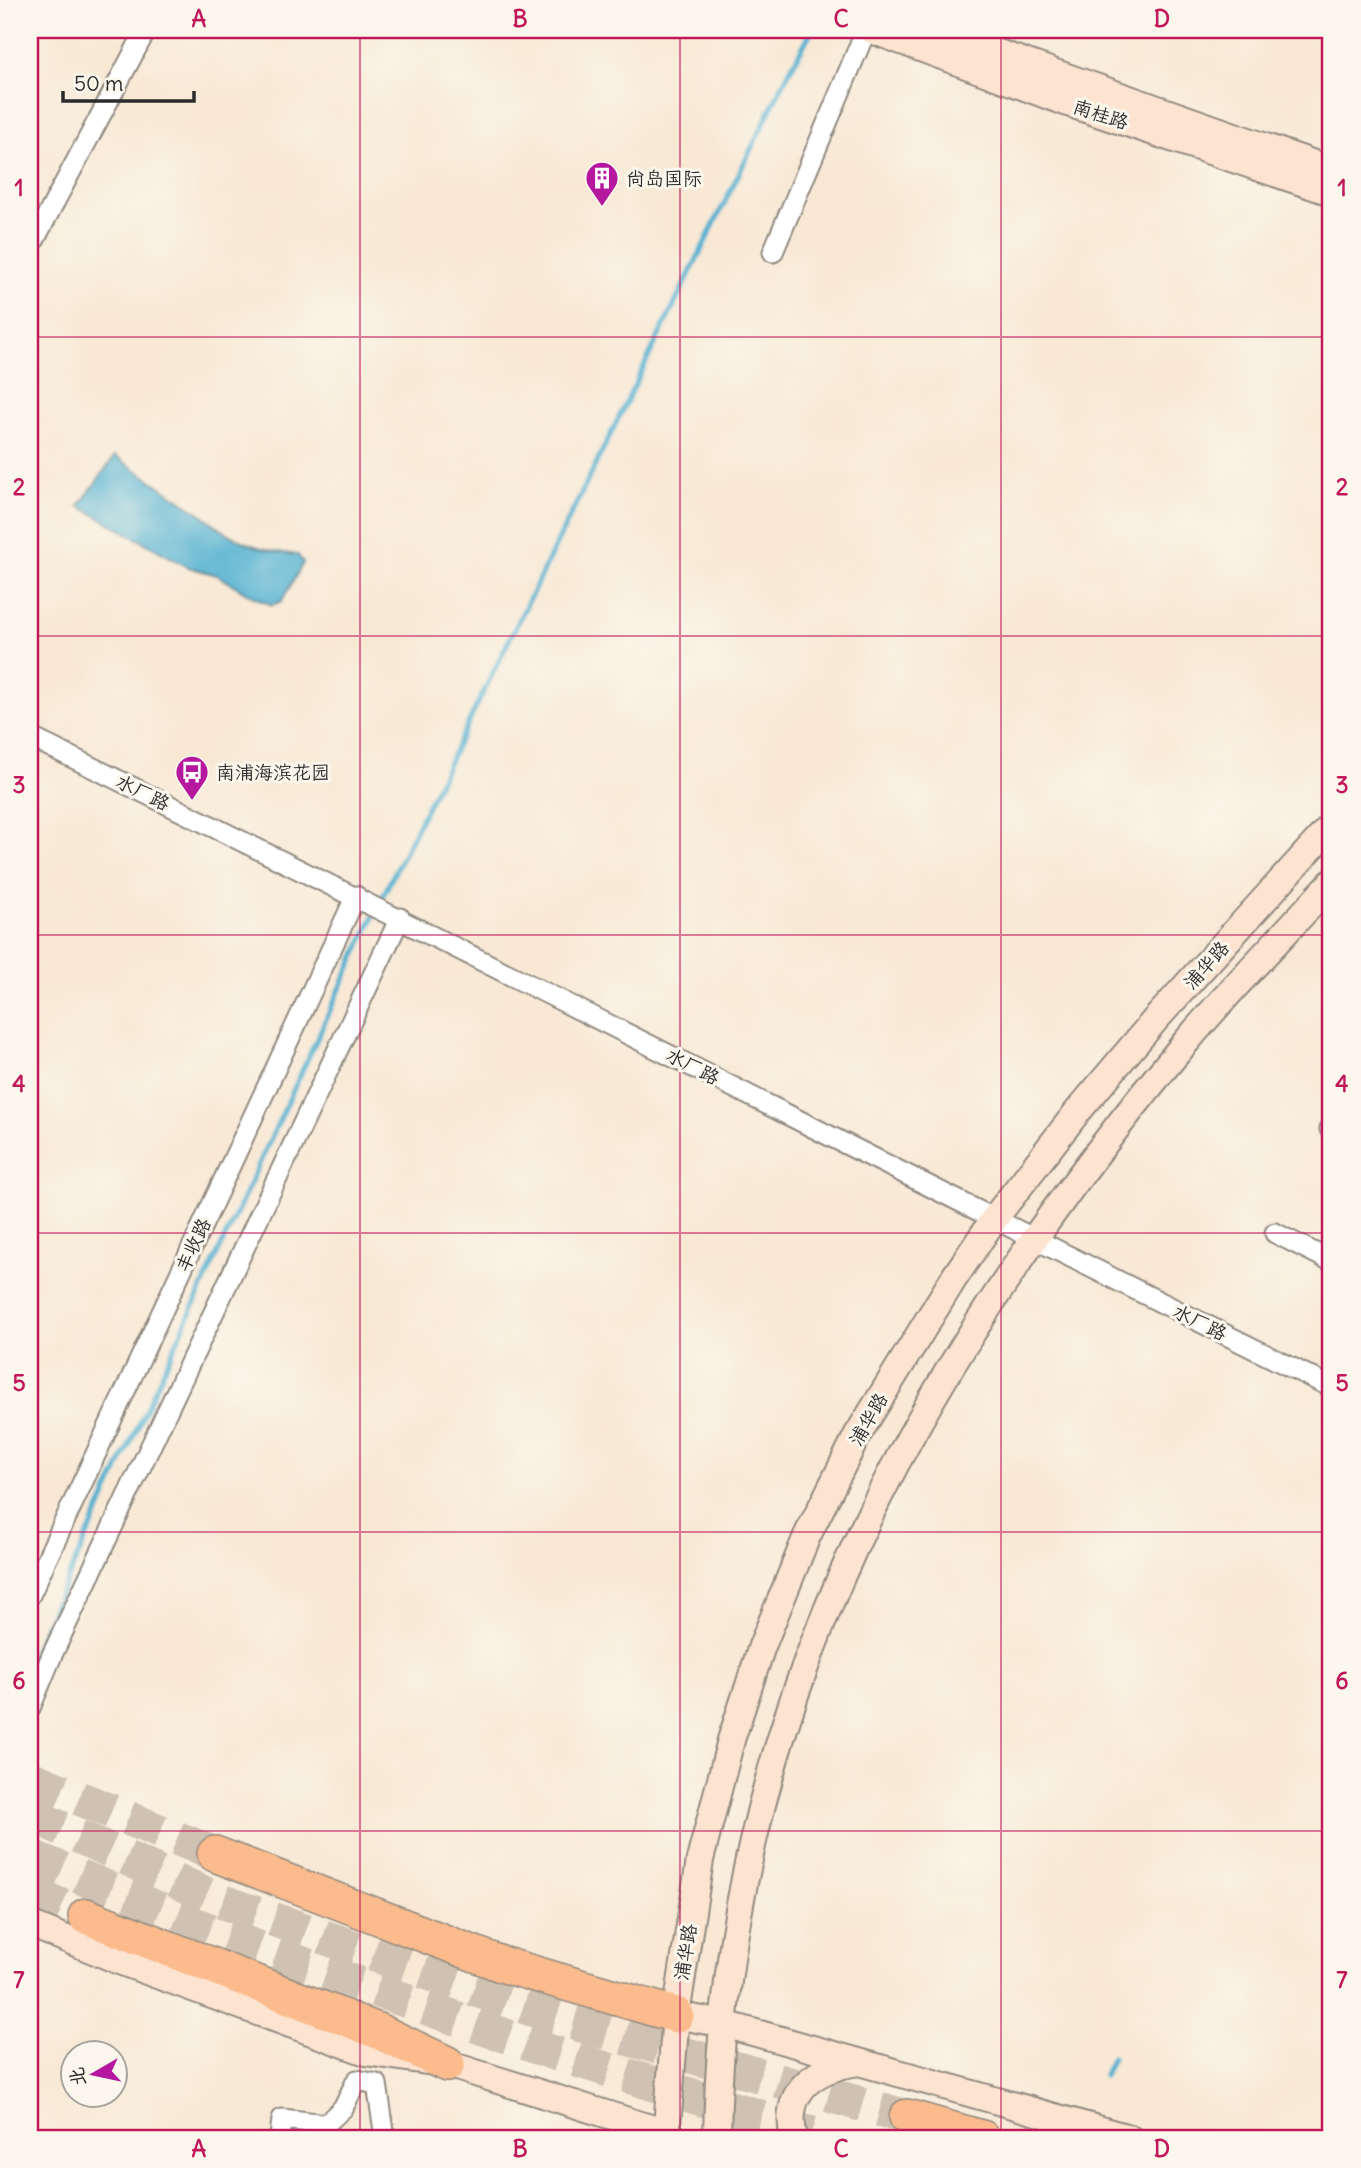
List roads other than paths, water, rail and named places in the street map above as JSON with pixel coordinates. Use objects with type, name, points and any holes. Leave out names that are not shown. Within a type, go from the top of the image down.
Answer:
[{"type":"highway","points":[[215,1854],[501,1964],[676,2015]]},
{"type":"highway","points":[[86,1916],[377,2031],[447,2064]]},
{"type":"highway","points":[[908,2117],[982,2138]]},
{"type":"main road","name":"南桂路","points":[[872,30],[1068,103],[1331,192]]},
{"type":"main road","name":"南桂路","points":[[933,30],[1331,170]]},
{"type":"main road","name":"浦华路","points":[[669,2136],[676,2015],[700,1860],[731,1740],[762,1646],[807,1536],[858,1434],[904,1356],[994,1219],[1077,1111],[1331,826]]},
{"type":"main road","name":"浦华路","points":[[717,2138],[724,2024],[735,1923],[758,1815],[780,1737],[805,1664],[841,1574],[876,1499],[935,1390],[1032,1239],[1189,1038],[1331,883]]},
{"type":"main road","points":[[30,1924],[122,1962],[366,2052],[447,2064],[669,2136]]},
{"type":"main road","points":[[676,2015],[724,2024],[1129,2138]]},
{"type":"main road","points":[[794,2138],[792,2110],[796,2096],[806,2084],[817,2074],[836,2065],[860,2062]]},
{"type":"street","points":[[30,248],[146,30]]},
{"type":"street","points":[[773,252],[866,30]]},
{"type":"street","name":"水厂路","points":[[30,737],[363,899],[1032,1239],[1331,1387]]},
{"type":"street","name":"丰收路","points":[[30,1595],[363,899]]},
{"type":"street","points":[[30,1708],[55,1647],[395,915]]},
{"type":"street","points":[[1275,1233],[1331,1261]]},
{"type":"street","points":[[280,2138],[282,2119],[326,2124],[343,2108],[357,2080],[377,2084],[385,2138]]},
{"type":"water","points":[[115,456],[238,539],[261,548],[298,555],[303,563],[282,601],[272,605],[217,575],[188,567],[79,506]]},
{"type":"waterway","points":[[379,904],[812,30]]},
{"type":"waterway","points":[[30,1660],[375,913]]},
{"type":"waterway","points":[[1104,2076],[1112,2057]]},
{"type":"tunnel","points":[[30,1778],[215,1854]]},
{"type":"tunnel","points":[[30,1814],[223,1902],[563,2020],[907,2117]]},
{"type":"tunnel","points":[[30,1856],[211,1931],[551,2052],[828,2138]]},
{"type":"tunnel","points":[[30,1893],[86,1916]]},
{"type":"place","name":"尚岛国际","points":[[602,208]]},
{"type":"place","name":"南浦海滨花园","points":[[192,802]]}]
